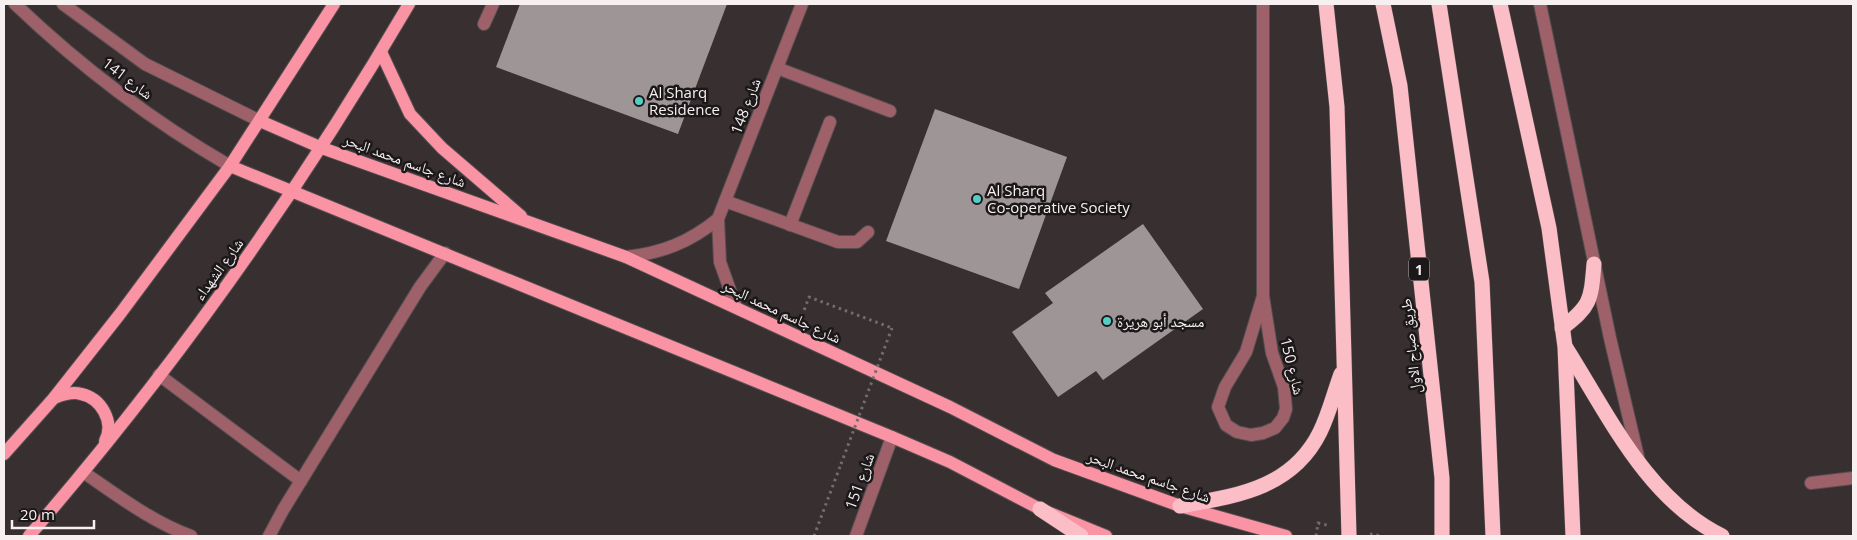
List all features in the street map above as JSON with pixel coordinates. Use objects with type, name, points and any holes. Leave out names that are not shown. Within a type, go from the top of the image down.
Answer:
[{"type":"highway","points":[[1326,4],[1337,107],[1349,536]]},
{"type":"highway","name":"طريق صباح الاول","points":[[1383,4],[1401,96],[1442,478],[1442,536]]},
{"type":"highway","points":[[1439,4],[1482,282],[1493,536]]},
{"type":"highway","points":[[1500,4],[1549,228],[1565,347],[1573,536]]},
{"type":"highway","points":[[1562,328],[1580,315],[1588,303],[1594,264]]},
{"type":"highway","points":[[1565,347],[1640,466],[1665,496],[1722,536]]},
{"type":"highway","points":[[1180,506],[1241,495],[1274,481],[1301,459],[1320,433],[1344,366]]},
{"type":"highway","points":[[1040,510],[1081,536]]},
{"type":"main road","points":[[4,454],[53,399],[120,314],[230,166],[334,4]]},
{"type":"main road","name":"شارع الشهداء","points":[[29,536],[101,450],[248,256],[322,148],[409,4]]},
{"type":"main road","points":[[381,52],[410,114],[442,148],[529,222]]},
{"type":"main road","name":"شارع جاسم محمد البحر","points":[[260,121],[322,148],[626,258],[950,407],[1054,460],[1180,506],[1286,536]]},
{"type":"main road","points":[[230,166],[892,437],[950,462],[1040,510],[1106,536]]},
{"type":"main road","points":[[53,399],[66,393],[81,393],[94,399],[104,410],[108,423],[107,437],[101,450]]},
{"type":"street","name":"شارع 141","points":[[15,4],[51,38],[104,81],[184,139],[230,166]]},
{"type":"street","name":"شارع 141","points":[[63,4],[145,64],[260,121]]},
{"type":"street","points":[[484,24],[493,4]]},
{"type":"street","name":"شارع 148","points":[[736,308],[720,262],[718,219],[802,4]]},
{"type":"street","name":"شارع 150","points":[[1263,296],[1246,352],[1225,387],[1218,407],[1226,425],[1237,432],[1251,435],[1275,428],[1283,418],[1286,408],[1284,387],[1272,354],[1263,296],[1264,4]]},
{"type":"street","points":[[1540,4],[1594,264],[1640,466]]},
{"type":"street","points":[[777,68],[890,110]]},
{"type":"street","points":[[790,225],[830,122]]},
{"type":"street","points":[[725,200],[838,242],[857,242],[868,232]]},
{"type":"street","points":[[626,258],[653,253],[686,242],[718,219]]},
{"type":"street","points":[[269,536],[420,287],[445,253]]},
{"type":"street","points":[[159,375],[301,482]]},
{"type":"street","name":"شارع 151","points":[[856,536],[892,437]]},
{"type":"street","points":[[83,472],[130,504],[174,530],[191,536]]},
{"type":"street","points":[[1811,483],[1853,478]]},
{"type":"path","points":[[809,297],[892,328],[814,536]]},
{"type":"building","name":"Al Sharq Residence","points":[[520,4],[727,4],[678,134],[496,67]]},
{"type":"building","name":"Al Sharq Co-operative Society","points":[[935,109],[1067,157],[1019,289],[886,241]]},
{"type":"building","name":"مسجد أبو هريرة","points":[[1143,224],[1203,309],[1103,380],[1096,371],[1058,397],[1012,332],[1053,303],[1045,293]]},
{"type":"place","name":"Al Sharq Residence","points":[[639,101]]},
{"type":"place","name":"Al Sharq Co-operative Society","points":[[977,199]]},
{"type":"place","name":"مسجد أبو هريرة","points":[[1107,321]]}]
